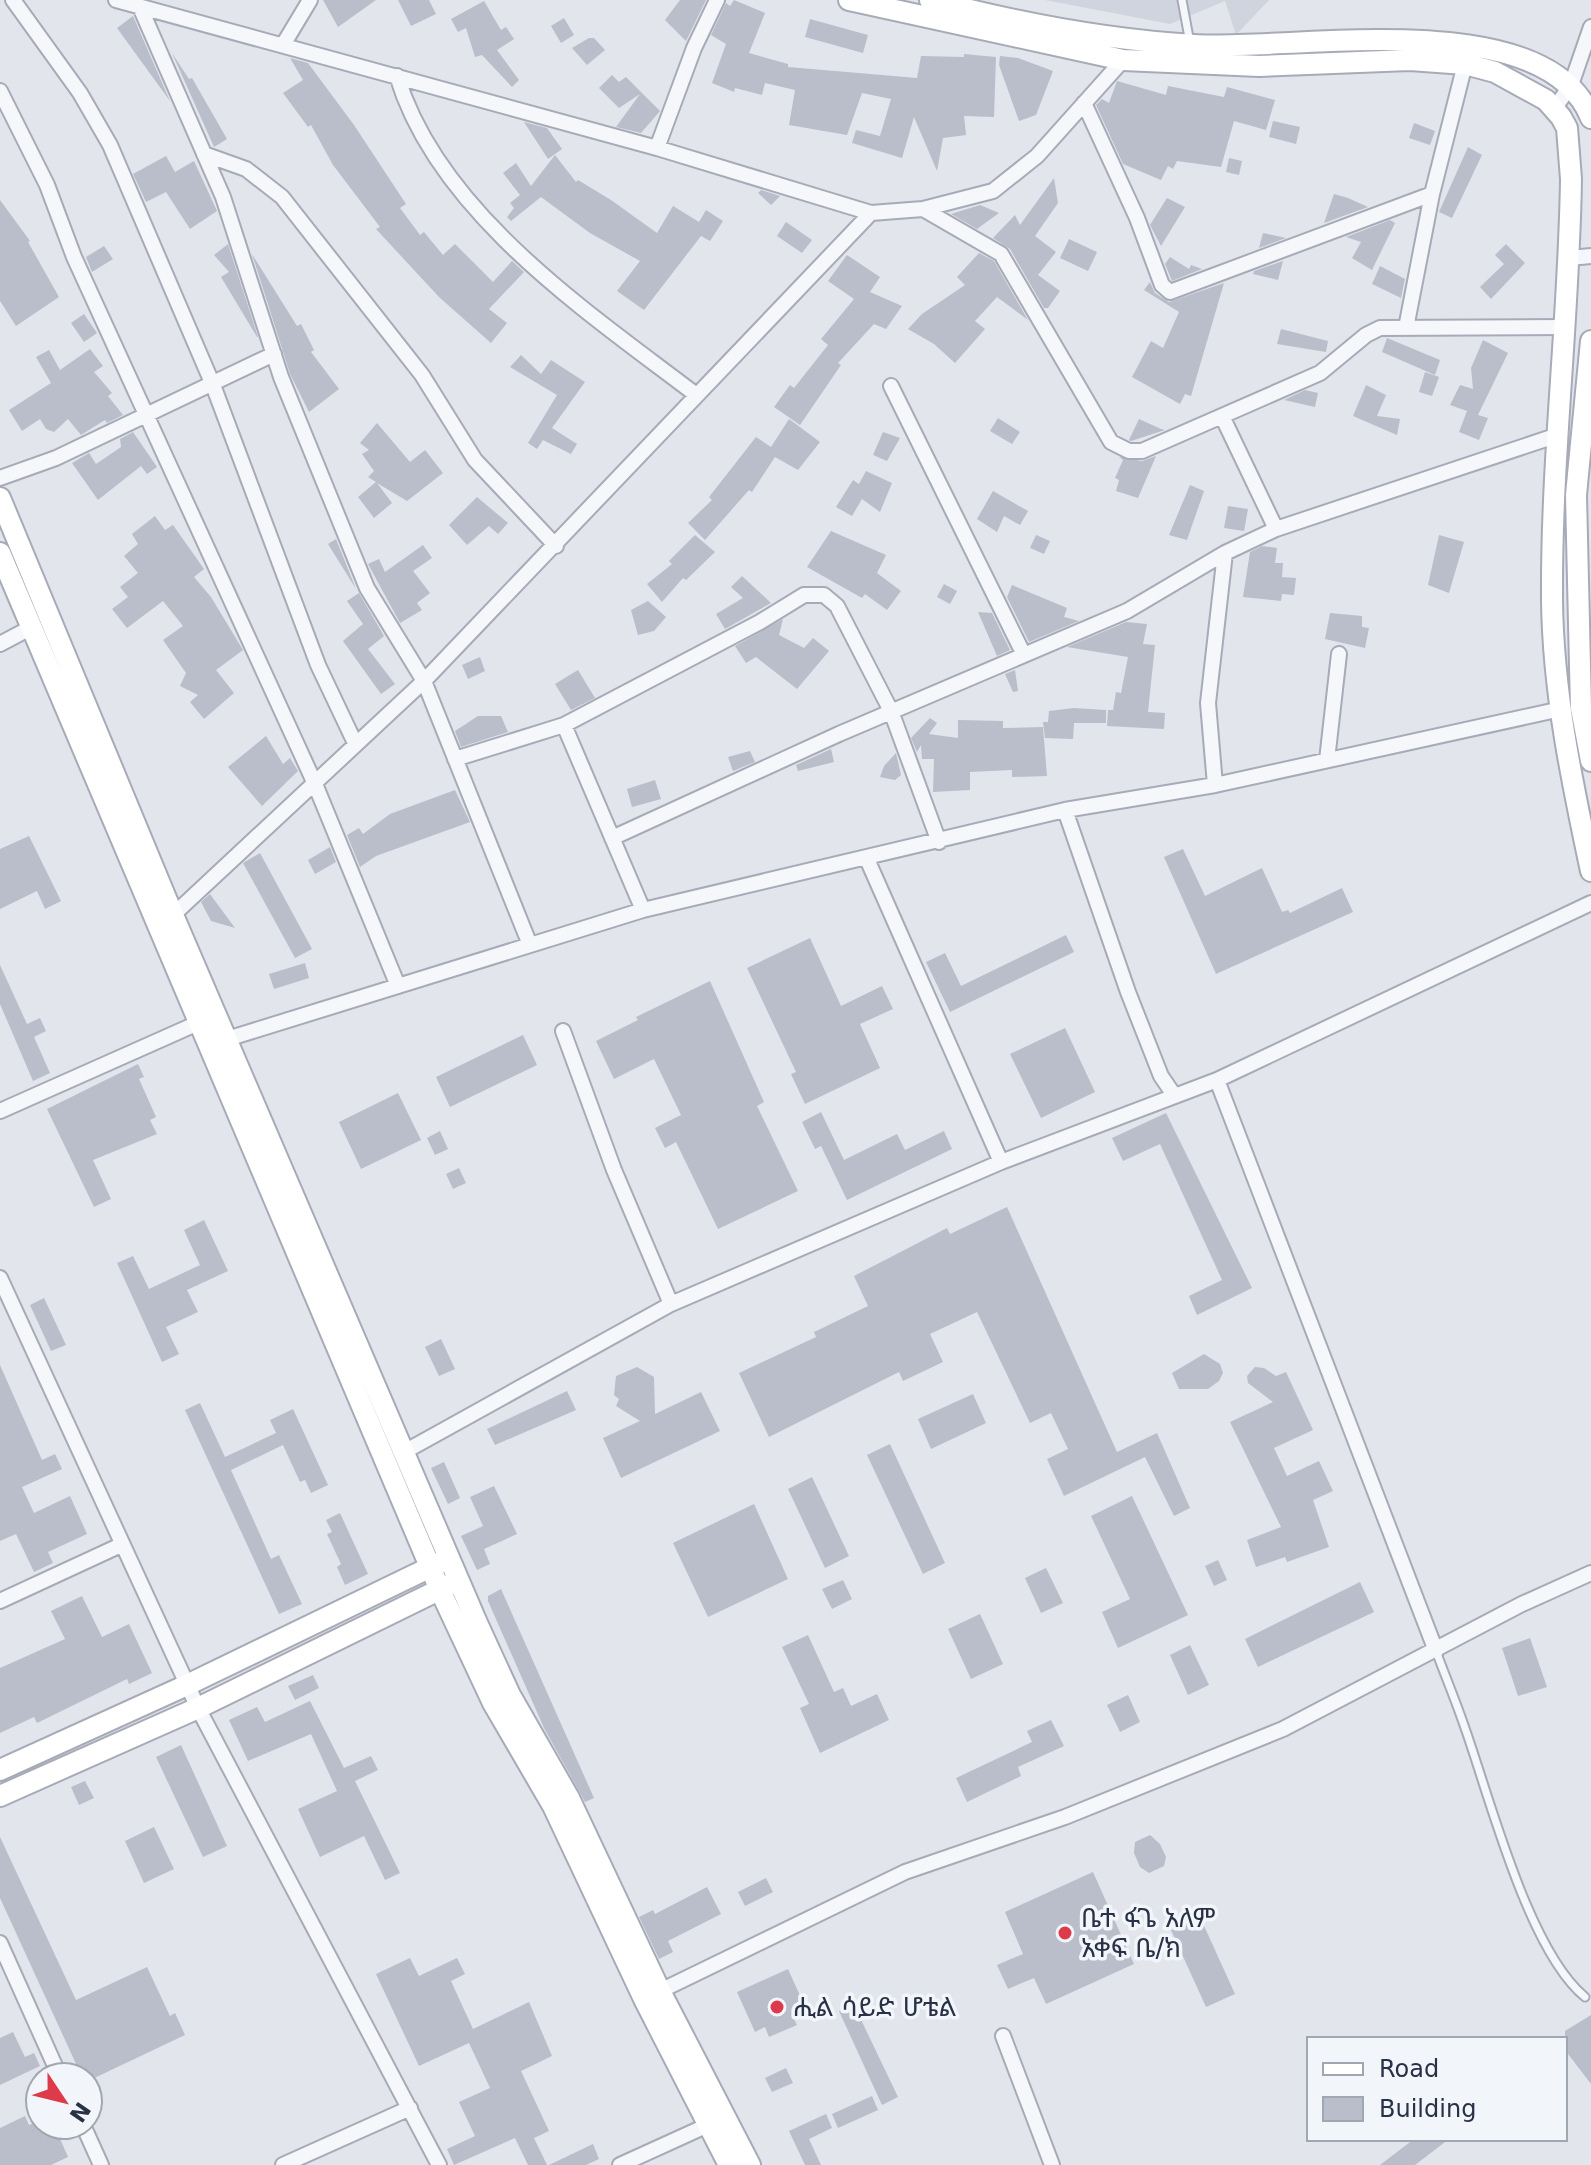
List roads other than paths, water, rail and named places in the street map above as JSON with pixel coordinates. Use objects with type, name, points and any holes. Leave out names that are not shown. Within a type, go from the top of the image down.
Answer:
[{"type":"street","points":[[13,0],[80,93],[110,145],[213,385],[279,568],[318,665],[355,743]]},
{"type":"street","points":[[116,0],[657,148],[871,213],[923,209],[993,191],[1037,156],[1123,60]]},
{"type":"street","points":[[283,45],[310,0]]},
{"type":"street","points":[[657,148],[694,48],[717,0]]},
{"type":"street","points":[[849,0],[1123,60],[1259,66],[1410,60],[1465,64],[1521,83],[1554,109],[1567,128],[1571,179],[1570,258],[1563,327],[1552,600],[1568,763],[1591,871]]},
{"type":"street","points":[[930,0],[1038,23],[1191,45],[1453,42],[1488,48],[1549,68],[1583,96],[1591,118]]},
{"type":"street","points":[[140,7],[223,197],[274,354],[367,588],[424,681],[530,945]]},
{"type":"street","points":[[1554,109],[1586,57],[1591,27]]},
{"type":"street","points":[[1406,328],[1432,194],[1465,64]]},
{"type":"street","points":[[397,76],[431,153],[474,208],[566,295],[695,394]]},
{"type":"street","points":[[0,91],[47,185],[74,257],[315,784],[398,986]]},
{"type":"street","points":[[1084,103],[1137,218],[1162,285],[1170,292],[1432,194]]},
{"type":"street","points":[[204,154],[246,169],[282,197],[422,375],[475,460],[556,546]]},
{"type":"street","points":[[923,209],[1001,254],[1111,442],[1129,451],[1142,451],[1320,373],[1366,335],[1380,328],[1563,327]]},
{"type":"street","points":[[173,915],[424,681],[871,213]]},
{"type":"street","points":[[1570,258],[1591,256]]},
{"type":"street","points":[[1591,341],[1576,495],[1581,708],[1591,761]]},
{"type":"street","points":[[0,478],[56,458],[274,354]]},
{"type":"street","points":[[891,386],[1024,655]]},
{"type":"street","points":[[1222,416],[1276,529]]},
{"type":"street","points":[[612,838],[891,711],[1127,611],[1225,553],[1276,529],[1558,435]]},
{"type":"street","points":[[0,498],[173,915],[404,1452],[439,1563]]},
{"type":"street","points":[[0,553],[198,1023],[449,1585],[493,1703],[553,1806],[729,2165]]},
{"type":"street","points":[[1215,785],[1208,703],[1225,553]]},
{"type":"street","points":[[455,759],[564,725],[760,622],[804,595],[824,595],[837,606],[891,711],[939,842]]},
{"type":"street","points":[[0,644],[32,627]]},
{"type":"street","points":[[1327,760],[1339,654]]},
{"type":"street","points":[[227,1039],[643,910],[1065,810],[1215,785],[1561,709]]},
{"type":"street","points":[[564,725],[643,910]]},
{"type":"street","points":[[1065,810],[1132,1004],[1161,1076],[1174,1095]]},
{"type":"street","points":[[867,859],[1001,1162]]},
{"type":"street","points":[[404,1452],[671,1304],[1001,1162],[1217,1080],[1591,903]]},
{"type":"street","points":[[0,1111],[198,1023]]},
{"type":"street","points":[[563,1031],[614,1170],[671,1304]]},
{"type":"street","points":[[1217,1080],[1436,1651]]},
{"type":"street","points":[[0,1278],[198,1708],[439,2165]]},
{"type":"street","points":[[0,1601],[121,1545]]},
{"type":"street","points":[[0,1770],[187,1685],[439,1563]]},
{"type":"street","points":[[660,1991],[905,1872],[1065,1817],[1283,1729],[1522,1604],[1591,1573]]},
{"type":"street","points":[[0,1796],[198,1708],[449,1585]]},
{"type":"street","points":[[449,1585],[569,1798],[660,1991],[750,2165]]},
{"type":"street","points":[[0,1943],[53,2061]]},
{"type":"street","points":[[1003,2036],[1052,2165]]},
{"type":"street","points":[[283,2165],[410,2108]]},
{"type":"street","points":[[620,2165],[708,2125]]},
{"type":"street","points":[[90,2141],[101,2165]]},
{"type":"lane","points":[[1182,0],[1191,45]]},
{"type":"lane","points":[[1436,1651],[1498,1830],[1538,1925],[1569,1984],[1585,1997]]},
{"type":"place","name":"ቤተ ፋጌ አለም አቀፍ ቤ/ክ","points":[[1065,1933]]},
{"type":"place","name":"ሒል ሳይድ ሆቴል","points":[[777,2007]]}]
